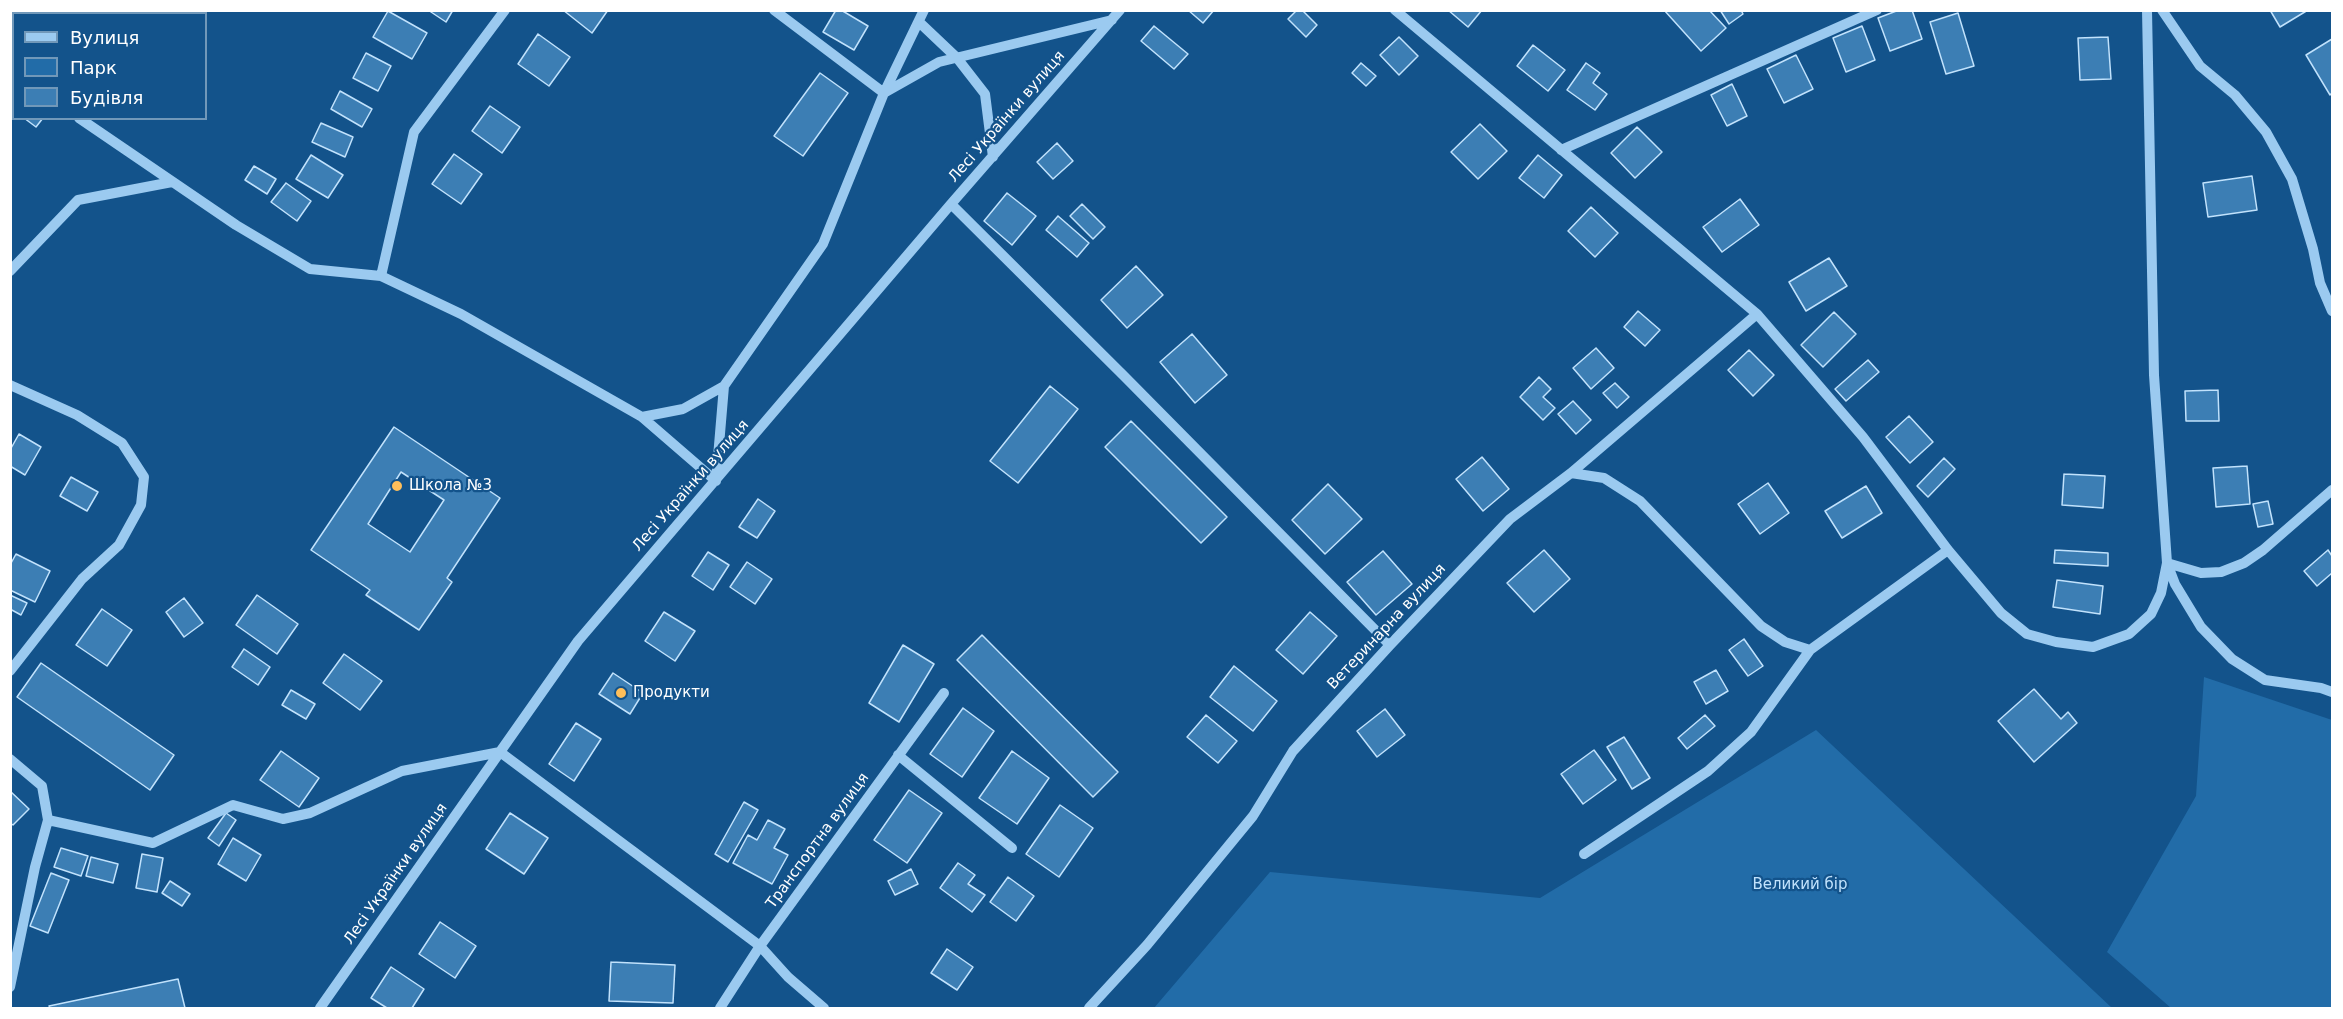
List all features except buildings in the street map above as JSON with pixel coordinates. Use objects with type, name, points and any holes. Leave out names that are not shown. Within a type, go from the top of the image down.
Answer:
[{"type":"street","points":[[381,276],[414,132],[505,10]]},
{"type":"street","points":[[774,10],[884,93]]},
{"type":"street","points":[[642,417],[683,409],[724,386],[823,244],[884,93],[924,10]]},
{"type":"street","name":"Лесі Українки вулиця","points":[[320,1008],[578,641],[1120,10]]},
{"type":"street","points":[[1395,10],[1756,314],[1863,437],[1948,550],[2001,613],[2027,634],[2056,642],[2093,647],[2129,634],[2151,614],[2161,592],[2167,563],[2154,375],[2147,10]]},
{"type":"street","points":[[1561,150],[1877,10]]},
{"type":"street","points":[[2162,10],[2200,66],[2235,95],[2266,132],[2292,179],[2313,249],[2320,283],[2332,311]]},
{"type":"street","points":[[884,93],[939,62],[1112,20]]},
{"type":"street","points":[[919,22],[957,58],[985,93],[993,156]]},
{"type":"street","points":[[82,120],[236,225],[310,269],[381,276],[461,314],[642,417],[716,481]]},
{"type":"street","points":[[10,271],[78,200],[172,182]]},
{"type":"street","points":[[951,204],[1125,376],[1390,645]]},
{"type":"street","name":"Ветеринарна вулиця","points":[[1089,1008],[1147,945],[1253,816],[1293,751],[1510,519],[1571,473],[1756,314]]},
{"type":"street","points":[[10,385],[77,415],[122,443],[144,477],[141,505],[119,545],[82,579],[10,671]]},
{"type":"street","points":[[716,481],[724,386]]},
{"type":"street","points":[[1571,473],[1604,478],[1640,501],[1761,626],[1785,642],[1810,650]]},
{"type":"street","points":[[2167,563],[2201,573],[2221,572],[2244,563],[2332,489]]},
{"type":"street","points":[[1584,854],[1708,771],[1751,732],[1810,650],[1948,550]]},
{"type":"street","points":[[2167,563],[2175,584],[2201,627],[2232,659],[2265,680],[2321,688],[2332,692]]},
{"type":"street","name":"Транспортна вулиця","points":[[720,1008],[760,946],[944,693]]},
{"type":"street","points":[[48,820],[153,843],[233,805],[283,819],[310,813],[402,771],[500,752],[760,946],[788,977],[824,1008]]},
{"type":"street","points":[[898,755],[1012,848]]},
{"type":"street","points":[[10,759],[42,786],[48,820],[35,867],[11,987]]},
{"type":"green space","points":[[2204,677],[2332,720],[2332,1008],[2171,1008],[2107,952],[2196,796]]},
{"type":"green space","name":"Великий бір","points":[[1816,730],[2112,1008],[1154,1008],[1270,872],[1540,898]]},
{"type":"place","name":"Школа №3","points":[[397,486]]},
{"type":"place","name":"Продукти","points":[[621,693]]}]
